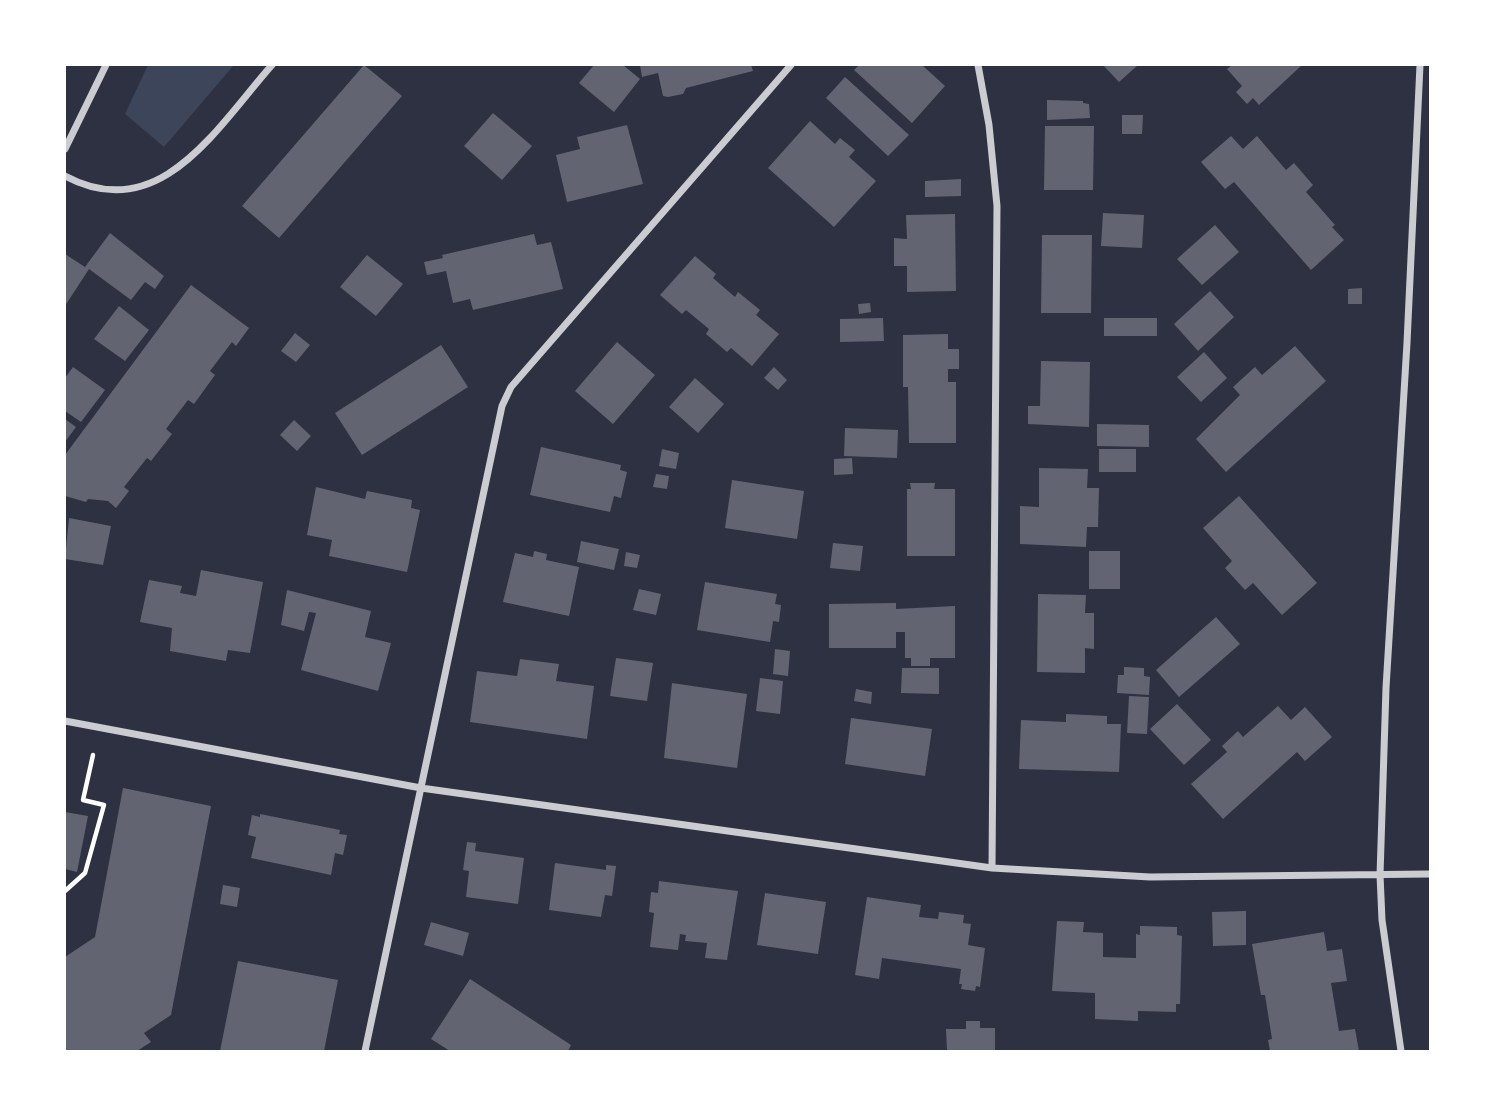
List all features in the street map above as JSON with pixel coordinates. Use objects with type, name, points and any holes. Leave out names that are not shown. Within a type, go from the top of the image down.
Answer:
[{"type":"street","points":[[65,149],[106,65]]},
{"type":"street","points":[[65,176],[84,186],[106,190],[129,191],[150,186],[191,156],[272,65]]},
{"type":"street","points":[[365,1051],[487,464],[502,406],[511,387],[791,65]]},
{"type":"street","points":[[978,65],[989,125],[996,205],[992,868]]},
{"type":"street","points":[[1401,1051],[1382,920],[1380,875],[1386,688],[1420,65]]},
{"type":"street","points":[[65,721],[421,788],[992,868],[1150,877],[1430,874]]},
{"type":"path","points":[[65,891],[85,873],[104,805],[83,800],[93,755]]},
{"type":"shaded area","points":[[148,65],[234,65],[164,147],[125,114]]},
{"type":"building","points":[[364,65],[402,96],[279,238],[242,206]]},
{"type":"building","points":[[594,65],[623,65],[640,79],[614,112],[579,83]]},
{"type":"building","points":[[640,65],[751,65],[753,71],[686,88],[683,94],[668,97],[663,96],[658,73],[642,77]]},
{"type":"building","points":[[859,65],[922,65],[945,86],[912,123],[854,70]]},
{"type":"building","points":[[1103,65],[1138,65],[1119,82]]},
{"type":"building","points":[[1232,65],[1302,65],[1259,105],[1253,98],[1247,104],[1236,92],[1242,86],[1227,69]]},
{"type":"building","points":[[845,77],[909,135],[888,156],[826,98]]},
{"type":"building","points":[[1047,100],[1083,101],[1089,104],[1090,118],[1047,120]]},
{"type":"building","points":[[493,113],[532,146],[502,180],[464,146]]},
{"type":"building","points":[[1122,115],[1143,115],[1142,134],[1122,134]]},
{"type":"building","points":[[810,121],[835,144],[840,138],[855,150],[849,157],[876,181],[834,227],[768,168]]},
{"type":"building","points":[[627,125],[643,184],[567,202],[556,155],[580,149],[577,137]]},
{"type":"building","points":[[1045,126],[1094,126],[1093,190],[1044,190]]},
{"type":"building","points":[[1231,136],[1243,149],[1257,136],[1286,170],[1294,163],[1313,185],[1306,192],[1335,225],[1332,227],[1344,240],[1311,270],[1234,182],[1225,189],[1201,162]]},
{"type":"building","points":[[961,179],[961,196],[925,197],[925,181]]},
{"type":"building","points":[[1103,213],[1144,215],[1142,248],[1101,246]]},
{"type":"building","points":[[955,214],[956,291],[907,292],[907,266],[894,266],[894,238],[907,239],[906,215]]},
{"type":"building","points":[[1215,225],[1239,252],[1202,285],[1177,259]]},
{"type":"building","points":[[110,233],[164,276],[155,289],[145,282],[131,300],[89,269],[65,306],[65,254],[85,267]]},
{"type":"building","points":[[534,234],[537,245],[551,242],[563,289],[473,310],[470,299],[453,303],[446,271],[427,275],[424,262],[443,258],[442,255]]},
{"type":"building","points":[[1042,235],[1092,235],[1091,313],[1041,313]]},
{"type":"building","points":[[367,255],[403,284],[376,316],[340,287]]},
{"type":"building","points":[[695,256],[716,274],[713,278],[735,297],[738,292],[760,310],[756,315],[779,334],[752,366],[731,348],[727,352],[706,334],[709,329],[686,310],[682,314],[660,295]]},
{"type":"building","points":[[191,285],[249,328],[236,346],[232,342],[210,371],[215,375],[194,404],[188,400],[166,429],[172,434],[151,461],[147,458],[124,487],[129,491],[116,508],[108,501],[88,499],[86,502],[65,496],[65,455]]},
{"type":"building","points":[[1362,288],[1362,304],[1348,304],[1348,289]]},
{"type":"building","points":[[1210,291],[1234,317],[1198,351],[1174,324]]},
{"type":"building","points":[[870,303],[871,312],[859,314],[858,304]]},
{"type":"building","points":[[119,306],[149,330],[125,361],[94,339]]},
{"type":"building","points":[[883,318],[884,341],[840,342],[840,319]]},
{"type":"building","points":[[1104,318],[1157,318],[1157,336],[1104,336]]},
{"type":"building","points":[[295,333],[310,345],[296,362],[281,351]]},
{"type":"building","points":[[948,334],[948,349],[959,349],[959,369],[948,369],[948,382],[956,382],[956,443],[909,443],[908,387],[903,387],[903,335]]},
{"type":"building","points":[[617,342],[655,375],[613,424],[575,391]]},
{"type":"building","points":[[441,345],[468,387],[362,455],[335,413]]},
{"type":"building","points":[[1295,346],[1326,381],[1226,472],[1196,439],[1240,395],[1233,387],[1255,367],[1262,375]]},
{"type":"building","points":[[1204,352],[1227,378],[1201,402],[1177,377]]},
{"type":"building","points":[[1041,361],[1090,362],[1089,427],[1028,424],[1028,406],[1040,406]]},
{"type":"building","points":[[73,367],[105,390],[81,422],[65,411],[65,378]]},
{"type":"building","points":[[774,367],[787,380],[778,390],[764,378]]},
{"type":"building","points":[[695,378],[724,404],[698,433],[669,407]]},
{"type":"building","points":[[65,419],[76,427],[65,442]]},
{"type":"building","points":[[294,420],[311,436],[297,451],[280,435]]},
{"type":"building","points":[[1097,424],[1149,425],[1149,447],[1097,446]]},
{"type":"building","points":[[845,428],[898,430],[897,458],[844,456]]},
{"type":"building","points":[[541,447],[621,465],[620,470],[627,472],[621,498],[614,496],[610,512],[530,495]]},
{"type":"building","points":[[662,449],[679,453],[676,469],[659,466]]},
{"type":"building","points":[[1099,449],[1136,449],[1136,472],[1099,472]]},
{"type":"building","points":[[852,458],[853,474],[834,475],[834,459]]},
{"type":"building","points":[[1039,468],[1088,469],[1087,488],[1099,488],[1098,527],[1087,527],[1086,547],[1020,544],[1020,506],[1039,507]]},
{"type":"building","points":[[656,474],[669,476],[667,489],[653,487]]},
{"type":"building","points":[[732,480],[804,491],[797,539],[725,528]]},
{"type":"building","points":[[910,483],[935,483],[934,489],[955,489],[955,556],[907,556],[907,489],[911,489]]},
{"type":"building","points":[[316,487],[365,499],[367,491],[412,500],[411,508],[420,510],[407,572],[329,556],[332,540],[307,535]]},
{"type":"building","points":[[1239,496],[1317,583],[1282,615],[1253,583],[1245,590],[1225,568],[1232,561],[1203,528]]},
{"type":"building","points":[[69,518],[111,526],[103,565],[65,559]]},
{"type":"building","points":[[581,541],[619,549],[614,570],[577,562]]},
{"type":"building","points":[[833,543],[863,546],[860,571],[830,568]]},
{"type":"building","points":[[534,551],[547,554],[546,560],[579,567],[569,616],[503,602],[515,553],[533,557]]},
{"type":"building","points":[[1089,551],[1120,551],[1120,589],[1089,589]]},
{"type":"building","points":[[626,552],[640,555],[637,568],[624,566]]},
{"type":"building","points":[[201,570],[263,582],[250,653],[228,650],[226,661],[170,651],[172,628],[140,622],[149,580],[182,586],[180,593],[196,596]]},
{"type":"building","points":[[705,582],[777,594],[775,604],[781,605],[779,622],[773,621],[770,642],[697,630]]},
{"type":"building","points":[[639,589],[661,594],[656,615],[633,610]]},
{"type":"building","points":[[287,590],[371,611],[365,637],[391,643],[378,691],[301,670],[316,613],[309,612],[304,631],[281,625]]},
{"type":"building","points":[[1038,594],[1086,595],[1085,613],[1094,613],[1094,649],[1085,648],[1085,673],[1037,672]]},
{"type":"building","points":[[896,603],[896,609],[955,606],[955,658],[930,658],[930,666],[911,666],[911,658],[905,658],[905,632],[896,632],[896,648],[829,648],[829,604]]},
{"type":"building","points":[[1216,617],[1240,644],[1179,697],[1156,670]]},
{"type":"building","points":[[775,649],[790,651],[788,676],[773,674]]},
{"type":"building","points":[[616,658],[653,663],[647,701],[610,696]]},
{"type":"building","points":[[520,659],[559,664],[556,681],[594,686],[587,739],[470,722],[477,671],[517,676]]},
{"type":"building","points":[[1124,667],[1144,668],[1144,676],[1150,677],[1149,695],[1117,693],[1118,675],[1124,675]]},
{"type":"building","points":[[902,668],[939,668],[939,694],[901,693]]},
{"type":"building","points":[[760,678],[783,681],[780,714],[756,711]]},
{"type":"building","points":[[672,683],[747,694],[737,768],[664,758]]},
{"type":"building","points":[[856,689],[872,692],[871,704],[854,701]]},
{"type":"building","points":[[1129,696],[1149,697],[1147,734],[1127,733]]},
{"type":"building","points":[[1177,704],[1211,740],[1184,765],[1150,729]]},
{"type":"building","points":[[1278,706],[1291,720],[1305,707],[1332,737],[1305,761],[1297,752],[1223,819],[1191,784],[1227,752],[1222,746],[1238,731],[1243,737]]},
{"type":"building","points":[[1066,714],[1107,716],[1107,724],[1121,724],[1119,772],[1019,769],[1021,720],[1066,722]]},
{"type":"building","points":[[851,718],[932,729],[925,776],[845,764]]},
{"type":"building","points":[[123,788],[211,806],[171,1015],[144,1033],[151,1042],[137,1051],[65,1051],[65,957],[95,937]]},
{"type":"building","points":[[65,812],[88,816],[77,872],[65,869]]},
{"type":"building","points":[[260,814],[340,830],[339,834],[347,835],[343,855],[335,853],[331,875],[251,858],[256,837],[248,835],[252,815],[260,817]]},
{"type":"building","points":[[467,842],[476,843],[475,851],[524,858],[518,904],[466,897],[469,871],[463,870]]},
{"type":"building","points":[[555,863],[606,870],[606,865],[616,866],[612,896],[605,895],[601,917],[549,910]]},
{"type":"building","points":[[659,881],[738,891],[727,960],[705,958],[707,943],[685,941],[686,935],[680,934],[678,950],[650,947],[654,913],[649,912],[651,892],[658,893]]},
{"type":"building","points":[[223,885],[240,888],[237,907],[220,904]]},
{"type":"building","points":[[765,893],[826,902],[818,954],[757,945]]},
{"type":"building","points":[[867,897],[921,905],[919,917],[938,919],[939,912],[964,915],[963,923],[971,924],[968,945],[985,948],[980,987],[976,986],[975,991],[961,989],[961,969],[882,958],[879,979],[855,975]]},
{"type":"building","points":[[1246,911],[1246,945],[1213,946],[1212,912]]},
{"type":"building","points":[[1057,921],[1084,922],[1083,932],[1103,933],[1103,957],[1136,958],[1136,934],[1140,935],[1140,926],[1177,927],[1177,935],[1182,936],[1180,1004],[1176,1004],[1176,1012],[1138,1011],[1138,1021],[1095,1019],[1095,993],[1052,991]]},
{"type":"building","points":[[431,922],[469,933],[463,956],[424,945]]},
{"type":"building","points":[[1324,932],[1327,951],[1342,949],[1347,981],[1331,983],[1339,1031],[1355,1029],[1359,1051],[1270,1051],[1268,1040],[1272,1039],[1265,995],[1261,995],[1252,944]]},
{"type":"building","points":[[238,961],[338,980],[324,1051],[220,1051]]},
{"type":"building","points":[[470,979],[571,1045],[568,1051],[450,1051],[431,1039]]},
{"type":"building","points":[[966,1021],[980,1021],[980,1028],[995,1028],[995,1051],[947,1051],[946,1029],[966,1029]]}]
